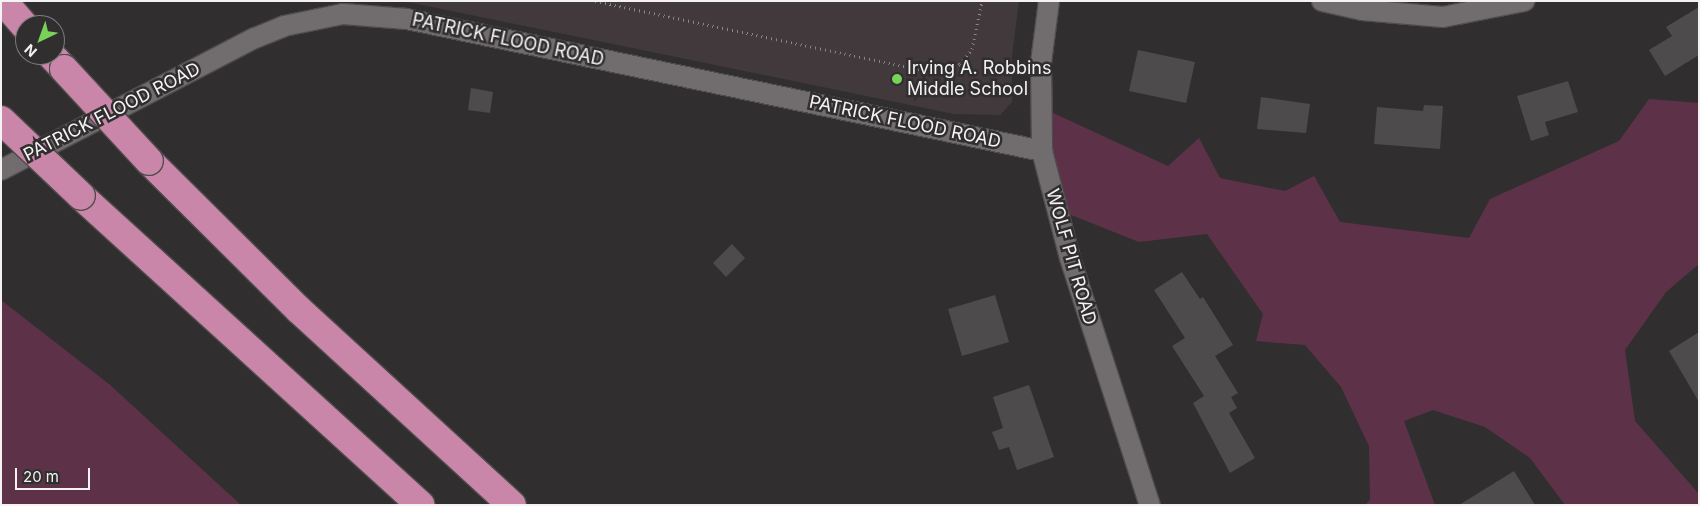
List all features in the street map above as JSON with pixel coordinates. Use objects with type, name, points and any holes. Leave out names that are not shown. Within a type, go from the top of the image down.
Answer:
[{"type":"highway","points":[[3,1],[15,15]]},
{"type":"highway","points":[[60,65],[150,161],[298,309],[512,505]]},
{"type":"highway","points":[[1,120],[81,196],[420,505]]},
{"type":"street","name":"WOLF PIT ROAD","points":[[1049,1],[1041,64],[1042,151],[1070,258],[1150,505]]},
{"type":"street","points":[[1322,1],[1362,10],[1443,17],[1524,1]]},
{"type":"street","name":"PATRICK FLOOD ROAD","points":[[1,170],[255,38],[284,26],[343,14],[407,19],[1042,151]]},
{"type":"path","points":[[595,1],[927,71],[945,71],[960,64],[972,49],[982,1]]},
{"type":"shaded area","name":"Irving A. Robbins Middle School","points":[[403,1],[1019,1],[1012,56],[1012,102],[1000,115],[954,114]]},
{"type":"shaded area","points":[[1649,99],[1699,103],[1699,264],[1666,292],[1625,350],[1635,421],[1699,494],[1699,505],[1565,505],[1530,458],[1485,427],[1433,410],[1404,421],[1435,505],[1365,505],[1370,500],[1369,446],[1341,387],[1305,345],[1256,341],[1263,314],[1207,234],[1139,242],[1056,209],[1040,107],[1168,166],[1199,138],[1220,178],[1285,191],[1314,176],[1340,222],[1469,238],[1490,199],[1619,141]]},
{"type":"shaded area","points":[[1,300],[109,384],[241,505],[1,505]]},
{"type":"building","points":[[1699,7],[1699,55],[1665,76],[1649,50],[1672,36],[1666,27]]},
{"type":"building","points":[[1138,50],[1195,62],[1186,103],[1129,91]]},
{"type":"building","points":[[1568,81],[1578,112],[1545,122],[1549,135],[1531,141],[1517,96]]},
{"type":"building","points":[[471,88],[493,92],[490,113],[468,110]]},
{"type":"building","points":[[1261,97],[1310,104],[1306,133],[1257,129]]},
{"type":"building","points":[[1424,105],[1443,106],[1440,149],[1374,144],[1377,107],[1423,111]]},
{"type":"building","points":[[732,244],[745,258],[726,277],[713,263]]},
{"type":"building","points":[[1182,272],[1200,299],[1203,297],[1233,345],[1215,356],[1238,393],[1231,397],[1237,408],[1229,413],[1255,458],[1230,473],[1193,403],[1204,396],[1172,346],[1185,338],[1154,290]]},
{"type":"building","points":[[995,295],[1009,342],[962,356],[948,309]]},
{"type":"building","points":[[1699,332],[1699,402],[1669,351]]},
{"type":"building","points":[[1029,385],[1054,457],[1017,470],[1009,447],[999,450],[992,432],[1003,428],[993,397]]},
{"type":"building","points":[[1514,471],[1535,505],[1459,505]]},
{"type":"place","name":"Irving A. Robbins Middle School","points":[[897,79]]}]
